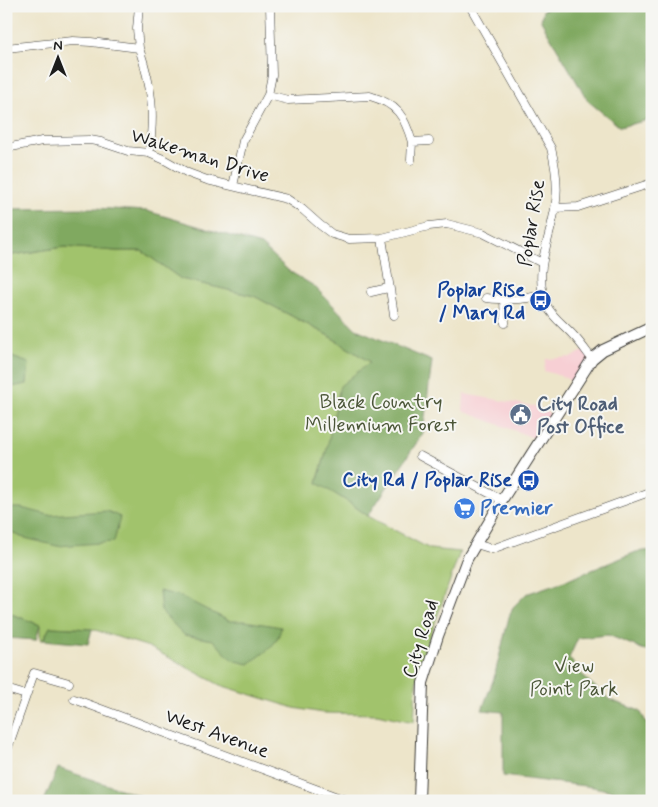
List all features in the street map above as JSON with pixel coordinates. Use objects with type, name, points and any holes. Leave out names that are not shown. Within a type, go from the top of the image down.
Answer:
[{"type":"street","points":[[138,6],[137,29],[139,48],[148,75],[152,96],[149,153]]},
{"type":"street","points":[[233,186],[243,141],[268,95],[272,75],[270,6]]},
{"type":"street","name":"Poplar Rise","points":[[470,6],[550,148],[557,171],[558,186],[556,208],[542,263],[540,277],[542,294],[548,308],[557,320],[574,336],[592,359]]},
{"type":"street","points":[[6,48],[73,41],[139,48]]},
{"type":"street","points":[[268,95],[288,100],[370,96],[380,99],[400,113],[406,122],[412,142],[411,160]]},
{"type":"street","name":"Wakeman Drive","points":[[6,148],[42,141],[90,140],[101,142],[128,151],[149,153],[188,173],[287,199],[302,208],[332,234],[349,239],[382,238],[429,226],[447,224],[483,233],[542,263]]},
{"type":"street","points":[[412,142],[429,141]]},
{"type":"street","points":[[556,208],[578,206],[652,183]]},
{"type":"street","points":[[382,238],[388,288],[394,315]]},
{"type":"street","points":[[371,292],[388,288]]},
{"type":"street","points":[[486,298],[504,300],[529,299],[542,294]]},
{"type":"street","points":[[504,300],[505,323]]},
{"type":"street","name":"City Road","points":[[420,801],[423,682],[464,567],[502,500],[592,359],[603,350],[652,327]]},
{"type":"street","points":[[420,456],[502,500]]},
{"type":"street","points":[[476,544],[492,549],[652,491]]},
{"type":"street","points":[[6,753],[34,673],[68,683]]},
{"type":"street","points":[[6,689],[26,695]]},
{"type":"street","name":"West Avenue","points":[[74,699],[348,801]]},
{"type":"shaded area","points":[[585,350],[592,359],[575,384],[564,377],[544,371],[546,359],[572,357]]},
{"type":"shaded area","points":[[464,394],[538,407],[554,416],[539,440],[463,411]]},
{"type":"green space","points":[[555,6],[652,6],[652,119],[620,127],[588,101],[541,21],[543,10]]},
{"type":"green space","name":"Black Country Millennium Forest","points":[[94,208],[147,211],[261,245],[289,271],[314,286],[356,329],[432,361],[423,433],[368,516],[317,483],[326,453],[340,386],[370,362],[329,336],[254,296],[181,279],[142,251],[64,247],[6,256],[6,209]]},
{"type":"green space","points":[[64,247],[142,251],[181,279],[254,296],[329,336],[370,362],[326,453],[317,482],[368,516],[430,549],[460,552],[420,665],[416,684],[414,722],[377,714],[323,713],[294,708],[220,685],[149,647],[92,629],[50,627],[43,640],[40,640],[40,625],[6,612],[6,256]]},
{"type":"green space","points":[[6,355],[29,363],[27,384],[6,388]]},
{"type":"green space","points":[[6,508],[21,508],[49,515],[107,511],[120,517],[114,542],[57,546],[21,537],[6,529]]},
{"type":"green space","name":"View Point Park","points":[[652,550],[652,653],[608,635],[578,638],[569,658],[585,678],[610,700],[640,711],[652,736],[652,795],[638,801],[627,801],[623,793],[593,787],[503,776],[503,712],[482,710],[494,678],[513,607],[526,594],[570,579],[636,552]]},
{"type":"green space","points":[[159,591],[180,596],[229,621],[245,621],[281,627],[280,633],[269,648],[249,664],[232,660],[213,640],[184,635],[161,611]]},
{"type":"green space","points":[[6,612],[40,625],[36,640],[6,638]]},
{"type":"green space","points":[[50,627],[92,629],[88,644],[43,640]]},
{"type":"green space","points":[[58,768],[155,801],[103,801],[84,798],[78,801],[44,801]]},
{"type":"place","name":"Poplar Rise / Mary Rd","points":[[541,301]]},
{"type":"place","name":"City Road Post Office","points":[[521,415]]},
{"type":"place","name":"City Rd / Poplar Rise","points":[[528,480]]},
{"type":"place","name":"Premier","points":[[464,508]]}]
